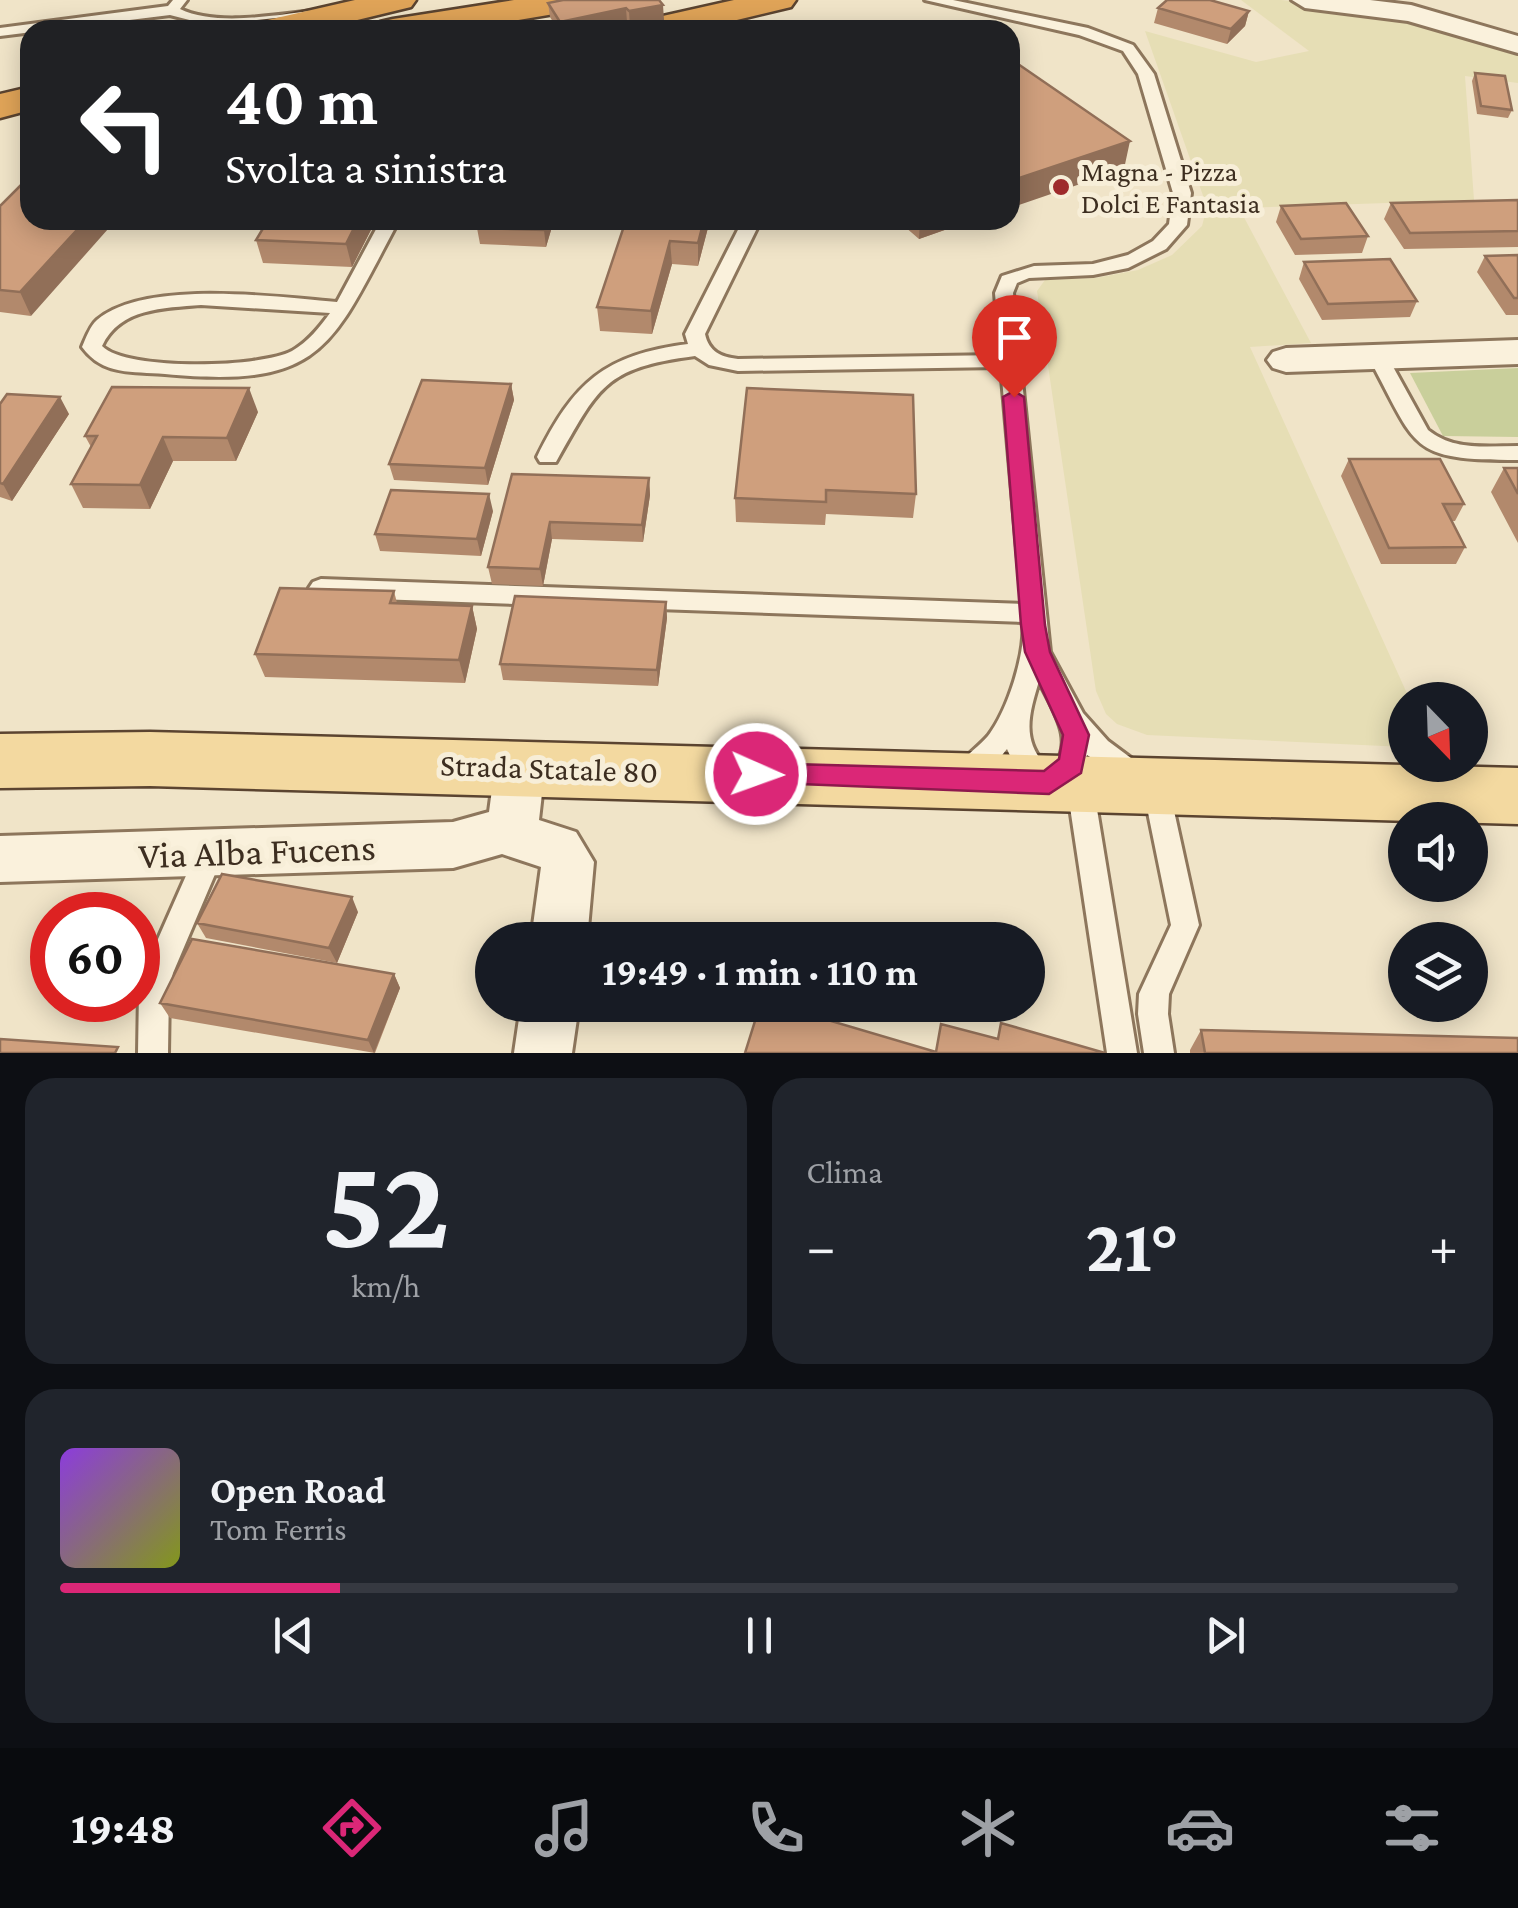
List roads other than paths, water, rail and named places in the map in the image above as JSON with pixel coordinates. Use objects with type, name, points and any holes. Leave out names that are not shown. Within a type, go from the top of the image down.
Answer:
[{"type":"highway","points":[[316,20],[396,0]]},
{"type":"highway","points":[[455,20],[578,0]]},
{"type":"highway","points":[[692,20],[778,0]]},
{"type":"main road","points":[[0,744],[150,759]]},
{"type":"main road","name":"Strada Statale 80","points":[[0,761],[150,759],[516,798],[953,780],[1518,796]]},
{"type":"street","points":[[1306,0],[1410,13],[1518,45]]},
{"type":"street","points":[[1286,360],[1518,352]]},
{"type":"street","points":[[516,798],[522,839],[558,848],[566,858],[568,872],[561,922]]},
{"type":"street","name":"Via Alba Fucens","points":[[0,859],[453,845],[516,798]]},
{"type":"street","points":[[543,1053],[548,1022]]},
{"type":"lane","points":[[78,20],[176,5],[181,16],[197,18],[317,0],[348,3],[360,10]]},
{"type":"lane","points":[[932,0],[1083,32],[1128,48],[1146,74],[1182,193],[1178,225],[1163,243],[1144,254],[1098,269],[1027,272],[1009,280],[1004,293],[1032,619],[1038,652],[1076,735],[1076,754],[1065,783],[1122,1053]]},
{"type":"lane","points":[[342,308],[189,300],[145,304],[118,312],[104,322],[92,346],[104,360],[119,364],[263,368],[290,362],[309,349],[342,308],[385,230]]},
{"type":"lane","points":[[699,349],[698,326],[747,230]]},
{"type":"lane","points":[[548,457],[566,417],[595,383],[652,354],[699,349],[715,361],[738,366],[1010,361]]},
{"type":"lane","points":[[1379,358],[1428,442],[1451,452],[1518,453]]},
{"type":"lane","points":[[321,588],[1032,619]]},
{"type":"lane","points":[[1032,619],[1028,672],[1015,733],[1020,752],[1033,771],[1065,783]]},
{"type":"lane","points":[[953,780],[994,748],[1017,710]]},
{"type":"lane","points":[[1068,713],[1108,758],[1155,786],[1185,925],[1180,945],[1159,978],[1152,1003],[1159,1053]]},
{"type":"lane","points":[[153,1053],[156,981],[210,853]]},
{"type":"place","name":"Magna - Pizza Dolci E Fantasia","points":[[1061,187]]}]
